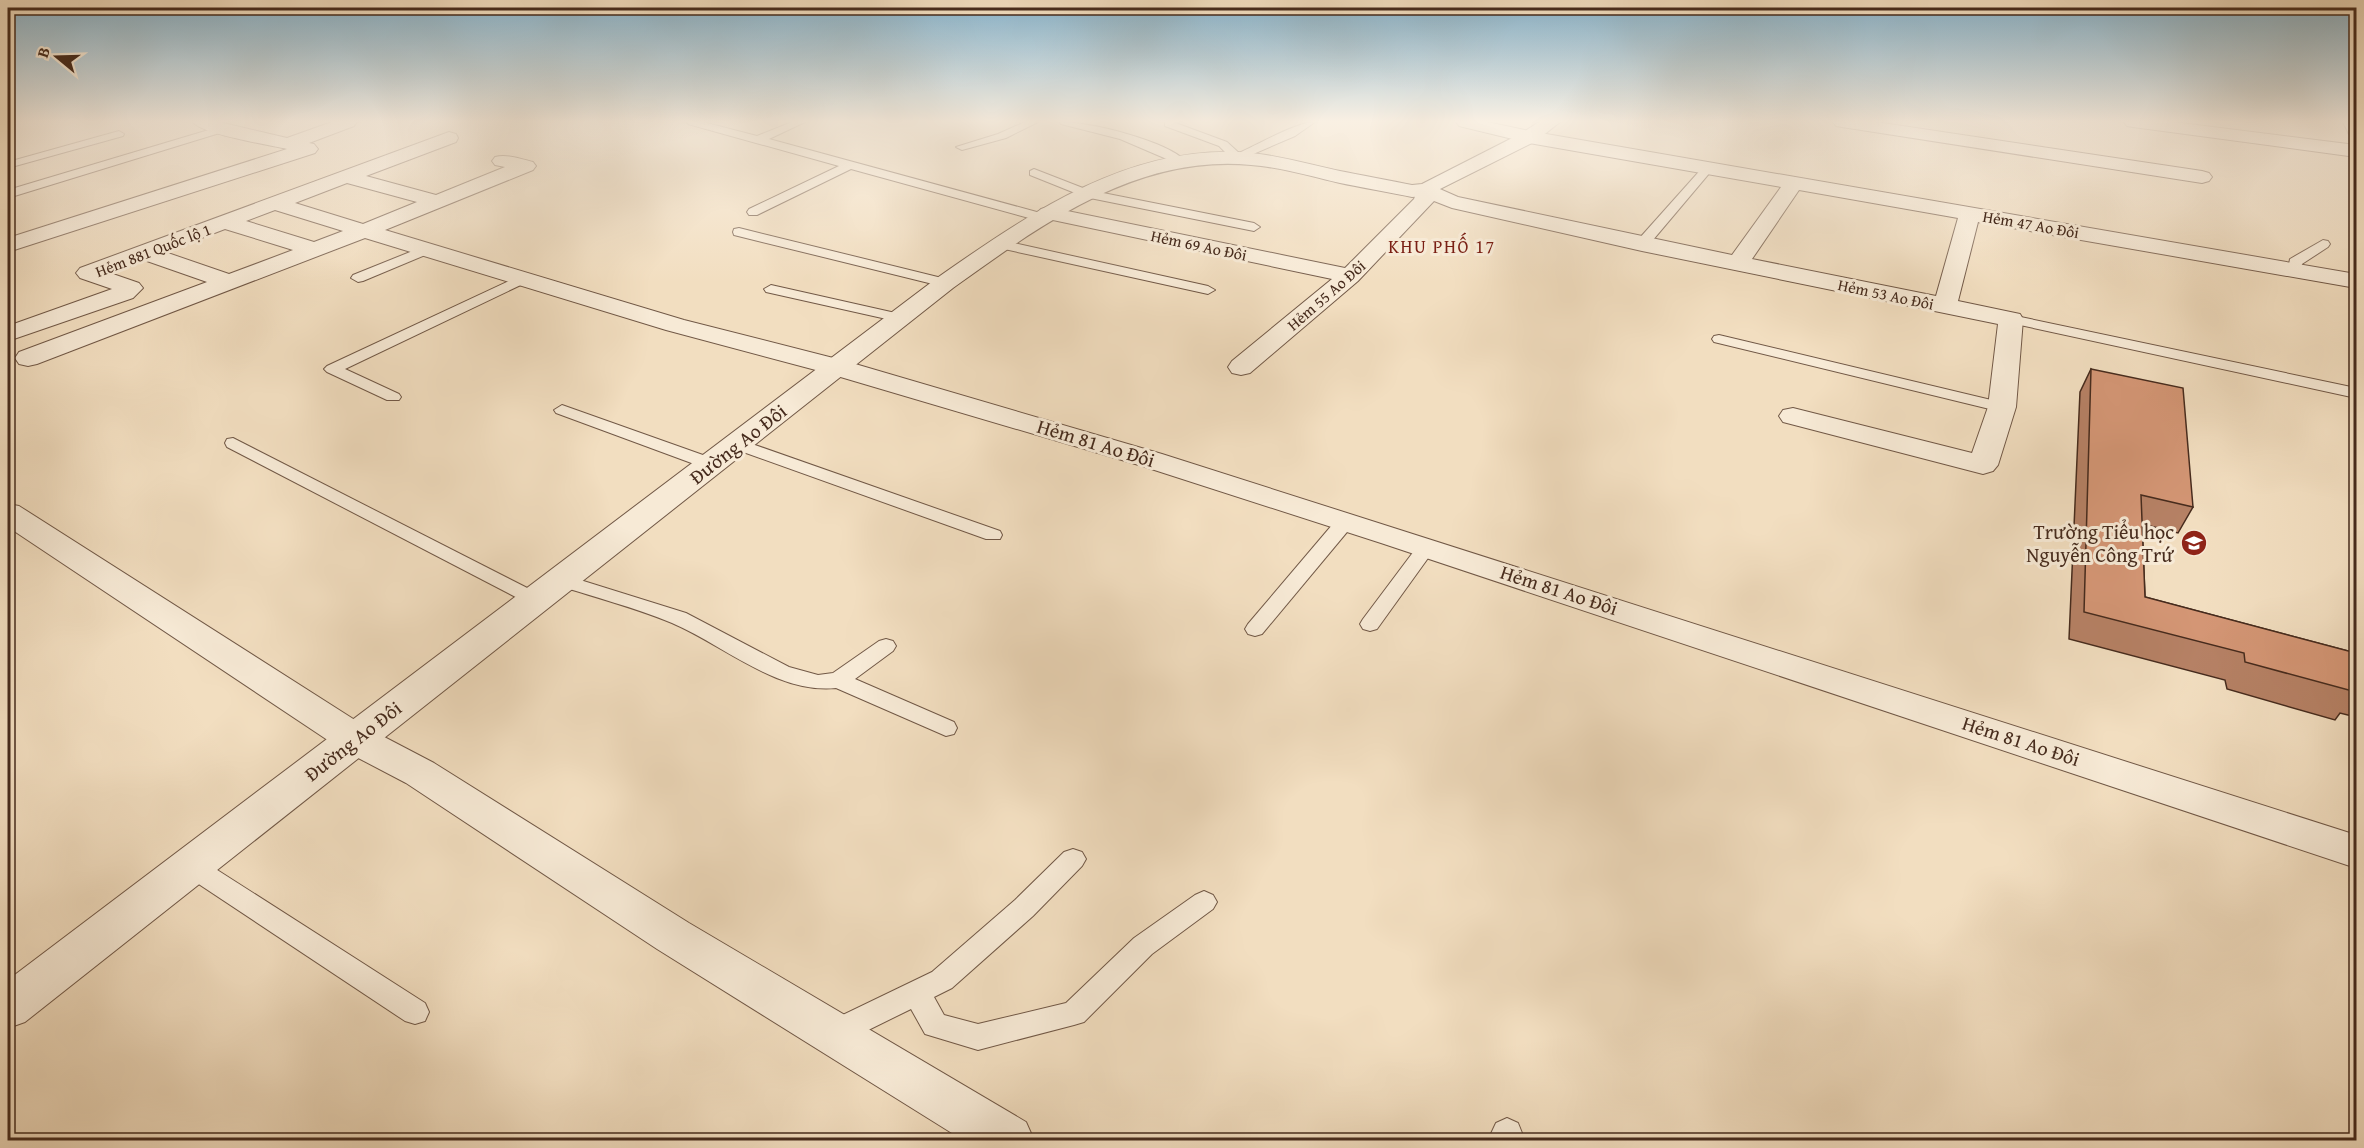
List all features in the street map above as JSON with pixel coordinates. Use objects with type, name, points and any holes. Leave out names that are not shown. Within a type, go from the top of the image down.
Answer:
[{"type":"street","points":[[8,245],[223,176]]},
{"type":"street","name":"Hẻm 881 Quốc lộ 1","points":[[8,334],[126,293],[131,288],[88,273],[352,176]]},
{"type":"street","points":[[28,358],[316,250],[503,176]]},
{"type":"street","name":"Đường Ao Đôi","points":[[8,1007],[945,283],[1044,215],[1085,193],[1128,176]]},
{"type":"street","name":"Đường Ao Đôi","points":[[1343,176],[1412,190],[1426,190]]},
{"type":"street","points":[[1426,190],[1453,176]]},
{"type":"street","name":"Hẻm 47 Ao Đôi","points":[[1751,176],[2356,281]]},
{"type":"street","points":[[2194,176],[2202,177]]},
{"type":"street","points":[[348,177],[438,202]]},
{"type":"street","points":[[1739,262],[1794,183]]},
{"type":"street","name":"Hẻm 53 Ao Đôi","points":[[1426,190],[1452,202],[1642,244],[1739,262],[2011,320]]},
{"type":"street","name":"Hẻm 55 Ao Đôi","points":[[1241,367],[1350,276],[1424,201],[1426,190]]},
{"type":"street","name":"Hẻm 81 Ao Đôi","points":[[276,204],[675,325],[836,367],[1152,460],[1427,547],[2356,852]]},
{"type":"street","points":[[1946,306],[1970,213]]},
{"type":"street","name":"Hẻm 69 Ao Đôi","points":[[1044,215],[1350,276]]},
{"type":"street","points":[[225,222],[316,250]]},
{"type":"street","points":[[142,252],[230,282]]},
{"type":"street","points":[[1793,416],[1983,465],[2002,406],[2011,320]]},
{"type":"street","points":[[8,513],[355,739],[420,773],[673,936],[1008,1140]]},
{"type":"lane","points":[[8,194],[69,176]]},
{"type":"lane","points":[[753,212],[828,176]]},
{"type":"lane","points":[[896,176],[1044,215]]},
{"type":"lane","points":[[1041,176],[1085,193],[1254,227]]},
{"type":"lane","points":[[1642,244],[1701,176]]},
{"type":"lane","points":[[739,232],[945,283]]},
{"type":"lane","points":[[1000,244],[1208,290]]},
{"type":"lane","points":[[2295,270],[2295,262],[2323,244]]},
{"type":"lane","points":[[358,278],[424,250]]},
{"type":"lane","points":[[393,398],[332,369],[522,279]]},
{"type":"lane","points":[[771,289],[900,318]]},
{"type":"lane","points":[[2011,320],[2356,393]]},
{"type":"lane","points":[[1719,339],[2002,406]]},
{"type":"lane","points":[[562,410],[711,464]]},
{"type":"lane","points":[[233,443],[536,600]]},
{"type":"lane","points":[[738,444],[993,535]]},
{"type":"lane","points":[[1255,629],[1345,522]]},
{"type":"lane","points":[[1370,624],[1427,547]]},
{"type":"lane","points":[[561,580],[679,618],[782,672],[818,682],[838,680],[886,646]]},
{"type":"lane","points":[[838,680],[946,728]]},
{"type":"lane","points":[[834,1033],[942,980],[1024,908],[1073,859]]},
{"type":"lane","points":[[190,866],[415,1012]]},
{"type":"lane","points":[[916,993],[935,1025],[978,1037],[1074,1013],[1143,946],[1204,902]]},
{"type":"building","points":[[2091,369],[2183,388],[2193,507],[2141,495],[2145,597],[2356,653],[2356,692],[2245,662],[2244,653],[2084,612]]},
{"type":"place","name":"Trường Tiểu học Nguyễn Công Trứ","points":[[2194,543]]},
{"type":"district","name":"KHU PHỐ 17","points":[[1442,247]]}]
